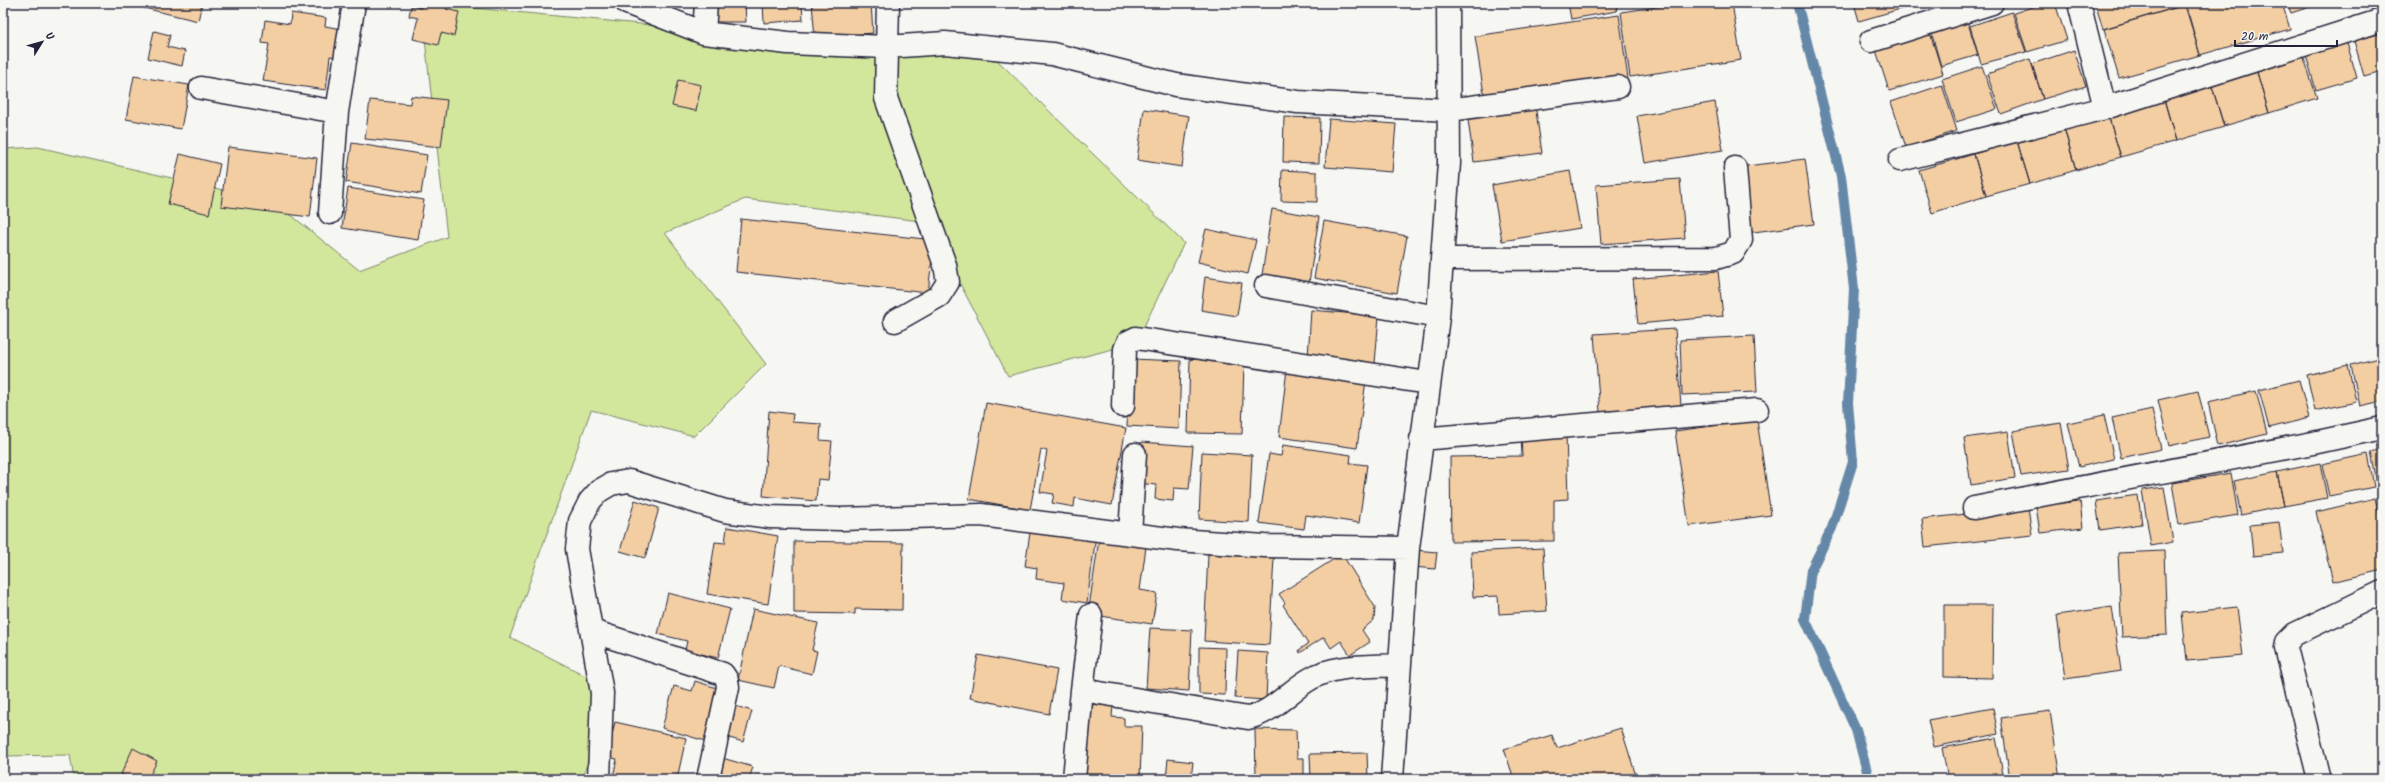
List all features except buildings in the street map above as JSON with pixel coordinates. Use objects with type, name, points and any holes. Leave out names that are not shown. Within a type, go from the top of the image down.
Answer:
[{"type":"street","points":[[330,213],[337,112],[354,3]]},
{"type":"street","points":[[627,3],[704,33],[788,43],[887,47],[946,43],[1052,54],[1191,87],[1298,102],[1449,110],[1618,87]]},
{"type":"street","points":[[704,33],[706,3]]},
{"type":"street","points":[[888,3],[886,98],[946,266],[948,282],[939,296],[895,321]]},
{"type":"street","points":[[1392,779],[1398,665],[1408,548],[1428,383],[1438,317],[1449,162],[1448,3]]},
{"type":"street","points":[[1871,41],[1992,3]]},
{"type":"street","points":[[2079,3],[2105,108]]},
{"type":"street","points":[[1900,160],[2105,108],[2382,20]]},
{"type":"street","points":[[201,88],[337,112]]},
{"type":"street","points":[[1442,259],[1716,258],[1733,253],[1741,240],[1735,168]]},
{"type":"street","points":[[1266,286],[1438,317]]},
{"type":"street","points":[[1123,406],[1125,349],[1128,342],[1136,338],[1428,383]]},
{"type":"street","points":[[1421,439],[1757,410]]},
{"type":"street","points":[[1974,508],[2313,443],[2382,428]]},
{"type":"street","points":[[1130,534],[1135,454]]},
{"type":"street","points":[[599,779],[602,693],[592,631],[580,576],[577,549],[580,520],[590,500],[598,491],[610,484],[630,481],[725,511],[770,517],[840,519],[981,514],[1130,534],[1265,546],[1408,548]]},
{"type":"street","points":[[2319,779],[2286,648],[2287,642],[2295,634],[2382,592]]},
{"type":"street","points":[[1074,779],[1082,690],[1091,615]]},
{"type":"street","points":[[592,631],[723,674],[727,680],[728,687],[708,779]]},
{"type":"street","points":[[1082,690],[1248,718],[1259,716],[1311,678],[1332,671],[1398,665]]},
{"type":"green space","points":[[421,3],[995,58],[1184,243],[1136,343],[1008,376],[928,222],[745,199],[665,233],[766,364],[694,436],[591,410],[510,637],[606,686],[583,779],[74,779],[70,755],[3,756],[3,149],[38,147],[275,202],[359,270],[447,237]]},
{"type":"waterway","points":[[1797,3],[1841,176],[1854,289],[1848,403],[1853,462],[1832,528],[1811,570],[1805,619],[1856,730],[1869,779]]}]
